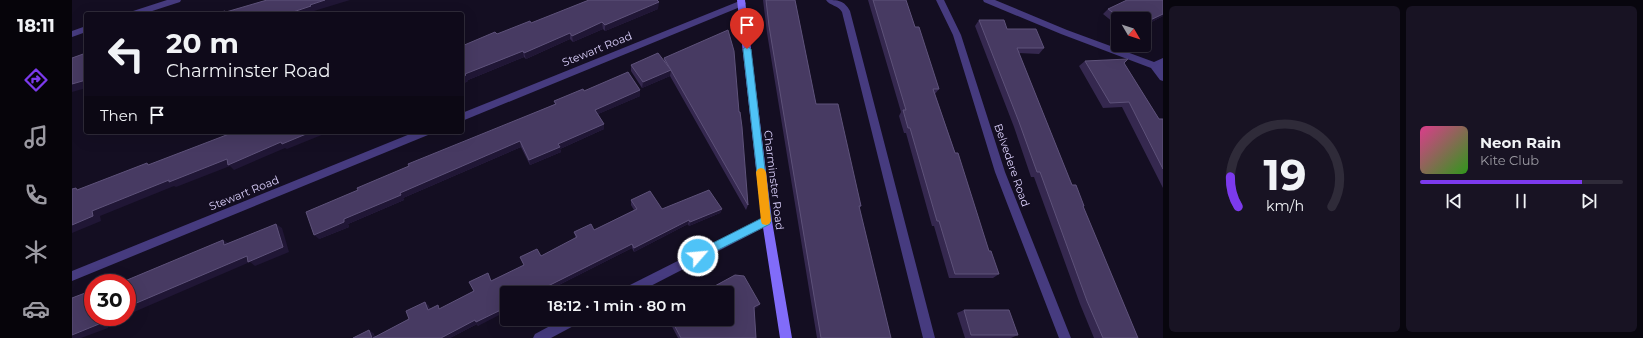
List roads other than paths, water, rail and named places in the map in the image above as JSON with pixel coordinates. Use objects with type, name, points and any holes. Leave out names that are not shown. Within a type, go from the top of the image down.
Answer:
[{"type":"main road","name":"Charminster Road","points":[[741,2],[767,221],[786,338]]},
{"type":"street","points":[[139,12],[177,0]]},
{"type":"street","points":[[830,0],[842,5],[846,11],[929,338]]},
{"type":"street","name":"Belvedere Road","points":[[940,0],[957,35],[1000,172],[1065,338]]},
{"type":"street","points":[[987,0],[1064,32],[1159,67],[1163,77]]},
{"type":"street","name":"Stewart Road","points":[[464,116],[741,2]]},
{"type":"street","points":[[72,34],[84,30]]},
{"type":"street","points":[[1159,67],[1163,61]]},
{"type":"street","name":"Stewart Road","points":[[72,276],[420,134]]},
{"type":"street","points":[[640,286],[767,221]]},
{"type":"street","points":[[539,338],[562,326]]}]
